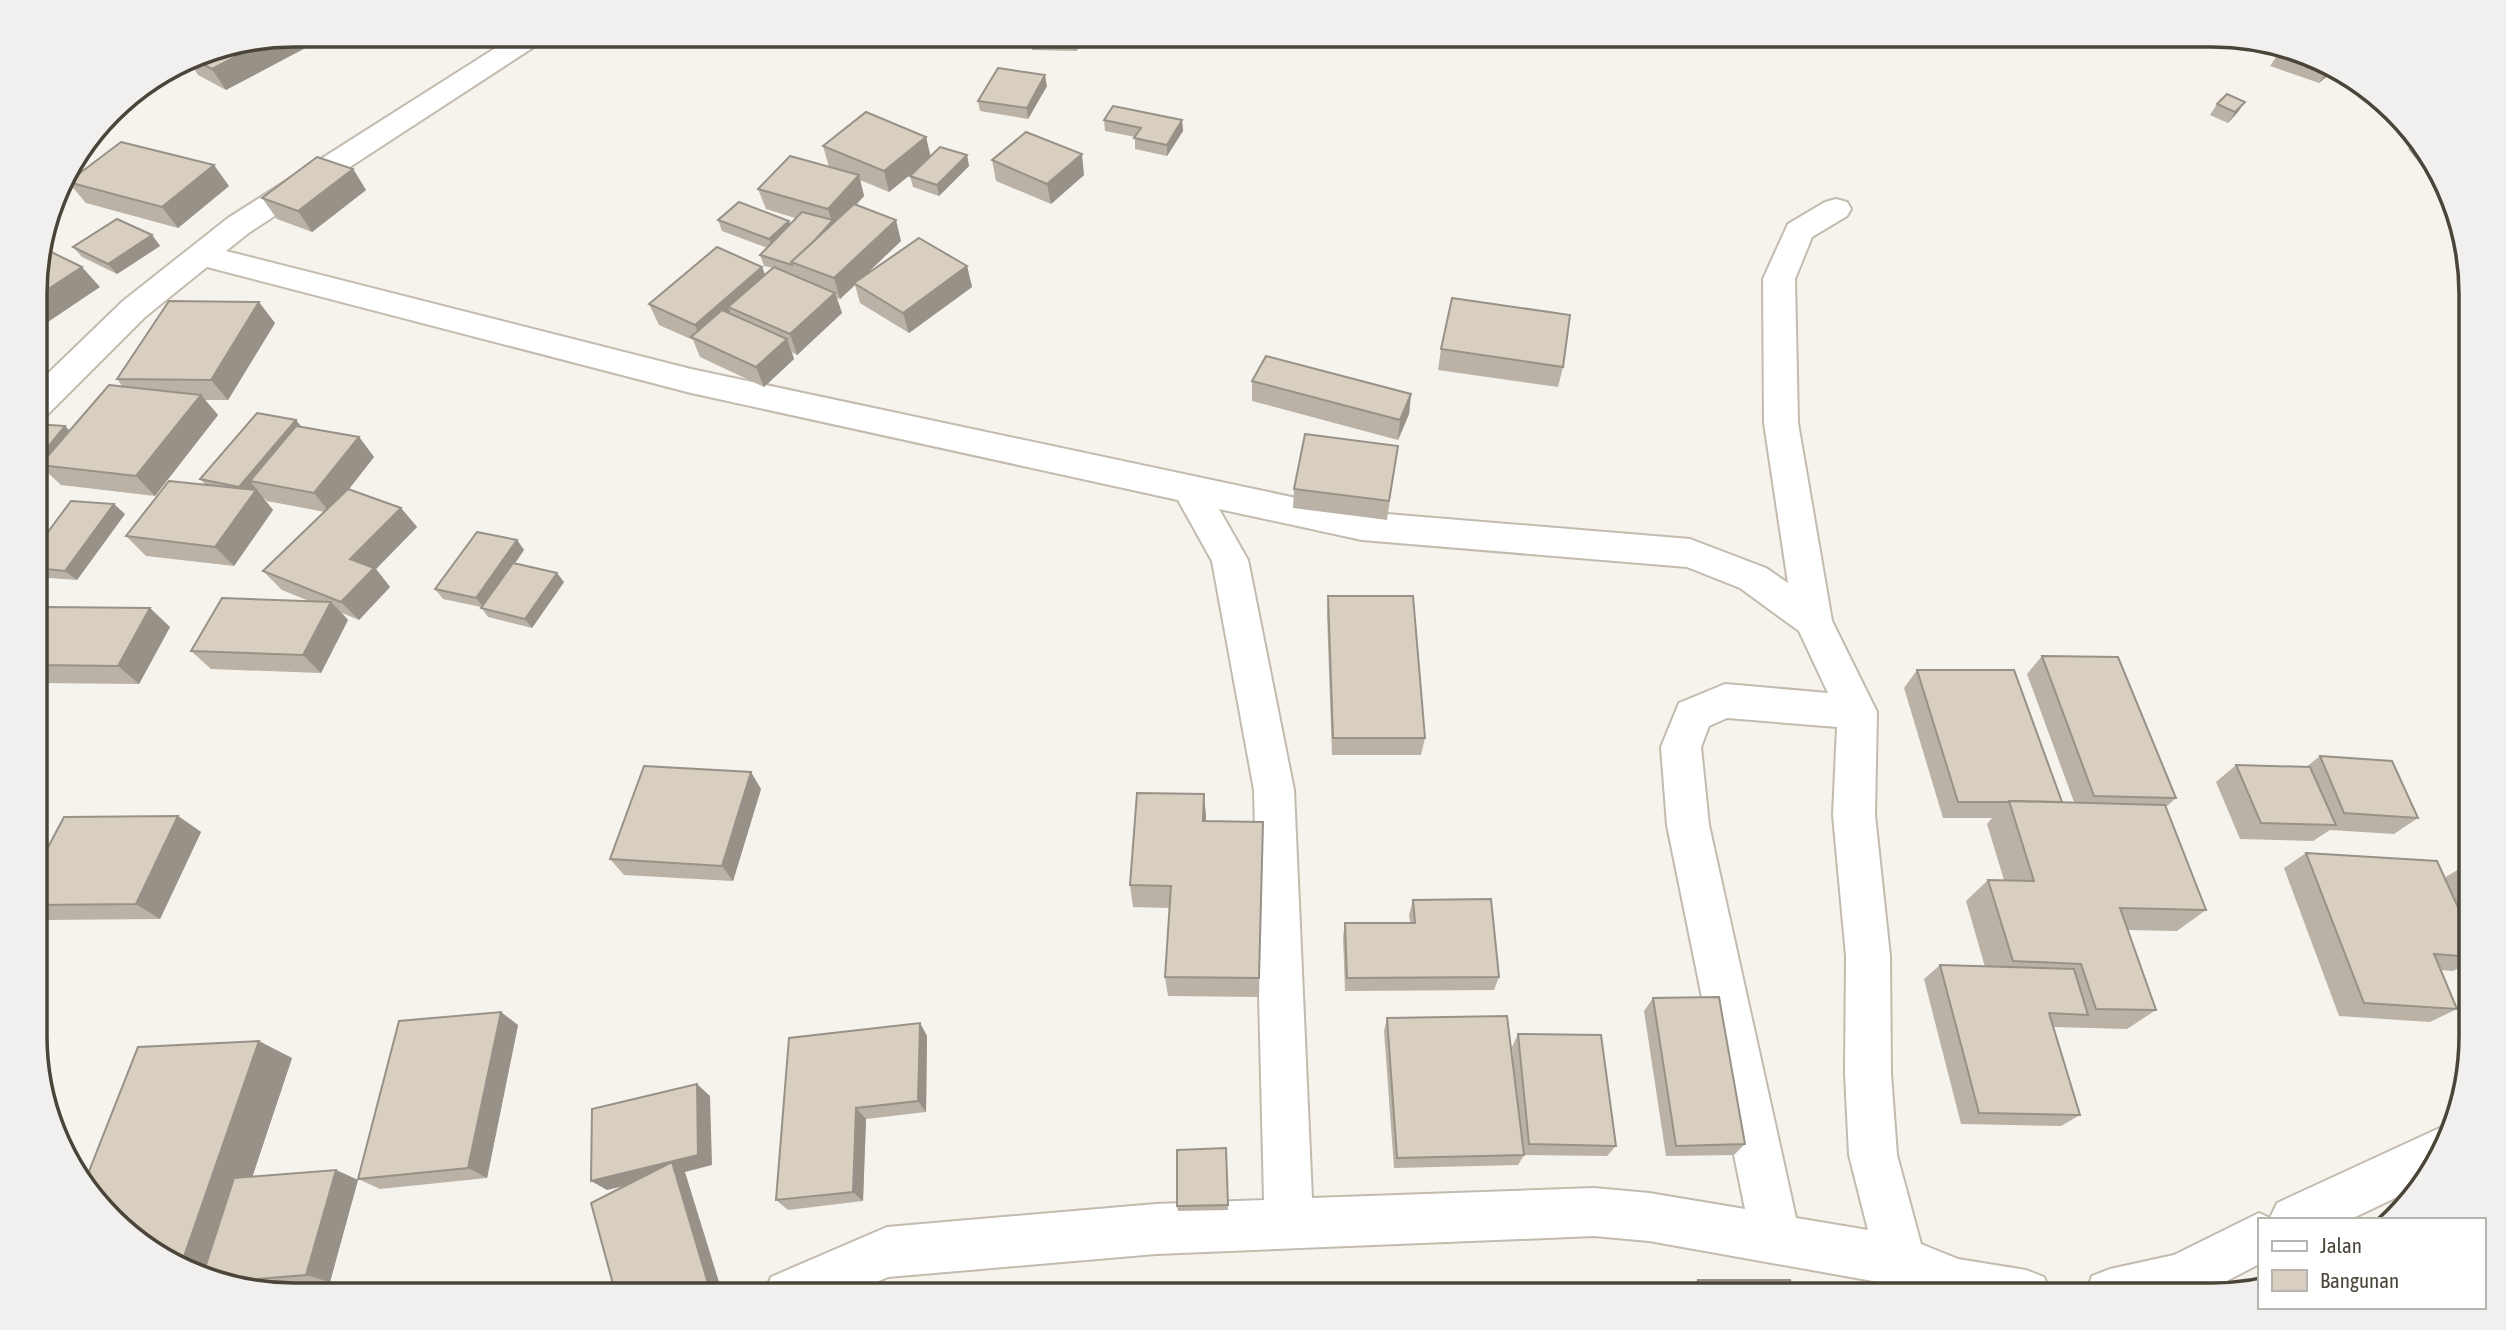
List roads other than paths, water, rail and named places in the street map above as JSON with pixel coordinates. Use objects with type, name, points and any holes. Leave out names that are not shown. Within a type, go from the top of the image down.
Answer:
[{"type":"street","points":[[48,393],[134,309],[200,255],[269,204],[514,48]]},
{"type":"street","points":[[1836,209],[1799,231],[1779,279],[1781,423],[1813,621],[1857,712],[1854,815],[1868,956],[1868,1074],[1873,1155],[1901,1261]]},
{"type":"street","points":[[200,255],[691,381],[1362,526],[1689,553],[1753,578],[1813,621]]},
{"type":"street","points":[[1189,489],[1230,560],[1274,790],[1289,1224]]},
{"type":"street","points":[[1776,1239],[1688,825],[1681,747],[1693,715],[1725,701],[1857,712]]},
{"type":"street","points":[[2298,1218],[2426,1158]]},
{"type":"street","points":[[817,1283],[887,1252],[1156,1229],[1594,1212],[1649,1217],[1901,1261],[1953,1282]]},
{"type":"street","points":[[2166,1282],[2180,1279],[2258,1239]]}]
